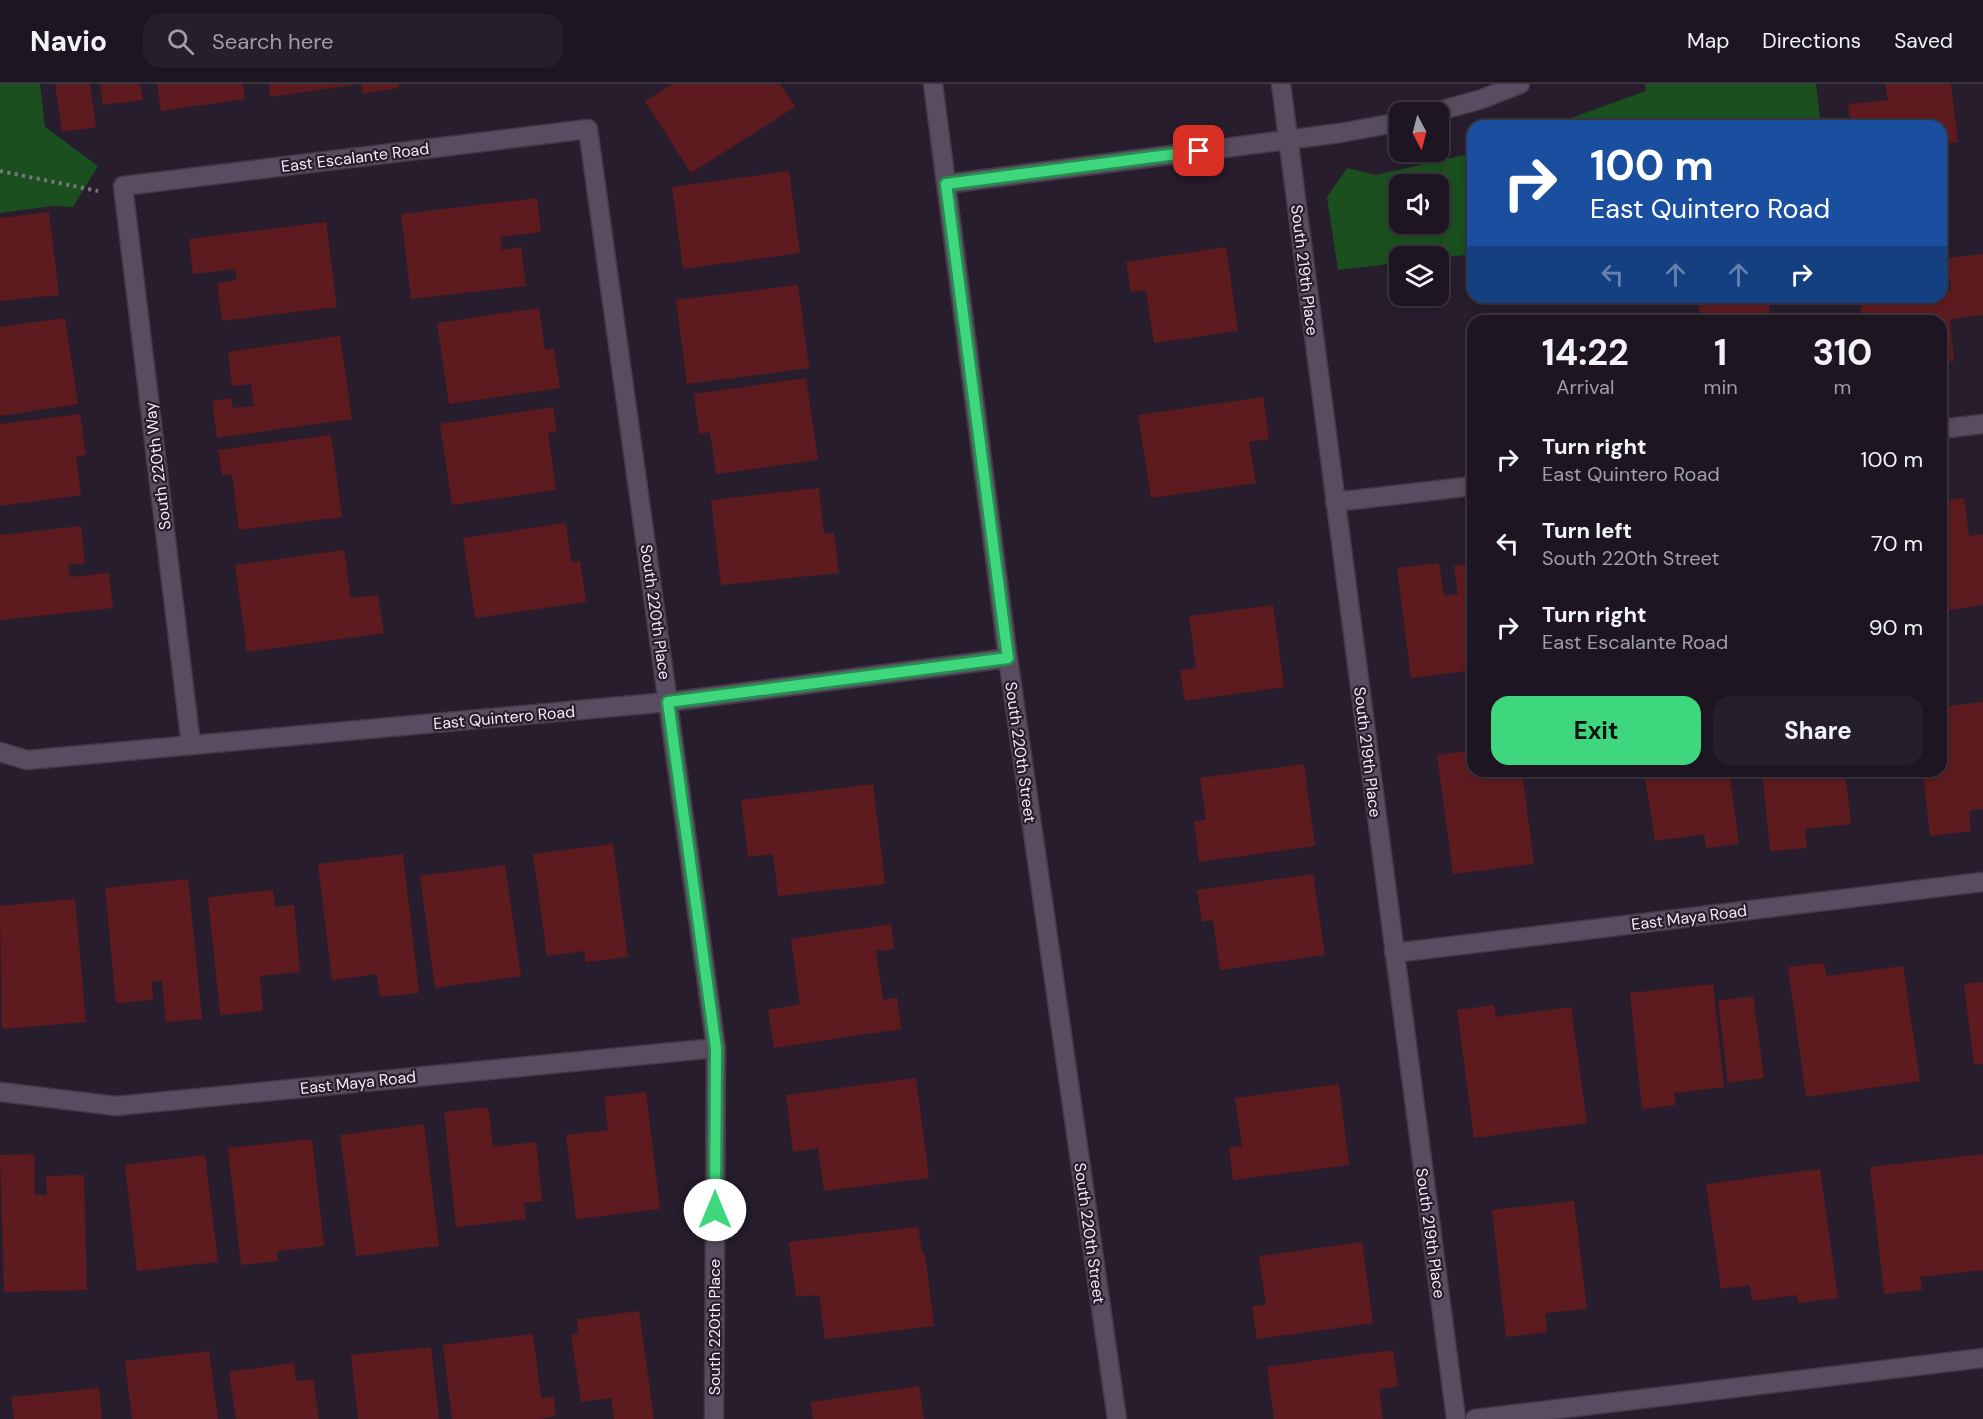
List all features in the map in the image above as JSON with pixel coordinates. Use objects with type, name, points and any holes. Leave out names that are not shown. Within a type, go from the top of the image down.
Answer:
[{"type":"street","name":"South 220th Street","points":[[933,84],[1008,658],[1117,1419]]},
{"type":"street","name":"South 219th Place","points":[[1281,84],[1456,1419]]},
{"type":"street","points":[[1449,108],[1482,99],[1520,84]]},
{"type":"street","points":[[946,184],[1340,134],[1389,124]]},
{"type":"street","name":"East Escalante Road","points":[[123,186],[588,129]]},
{"type":"street","name":"South 220th Place","points":[[588,129],[716,1048],[714,1419]]},
{"type":"street","name":"South 220th Way","points":[[123,186],[191,745]]},
{"type":"street","points":[[1947,428],[1983,424]]},
{"type":"street","points":[[1335,502],[1467,487]]},
{"type":"street","name":"East Quintero Road","points":[[0,752],[27,760],[668,702],[1008,658]]},
{"type":"street","name":"East Maya Road","points":[[1394,953],[1983,882]]},
{"type":"street","name":"East Maya Road","points":[[0,1092],[116,1106],[716,1048]]},
{"type":"street","points":[[1475,1419],[1983,1358]]},
{"type":"path","points":[[0,171],[93,192],[123,186]]},
{"type":"green space","points":[[0,84],[40,84],[45,127],[98,166],[73,207],[53,206],[0,213]]},
{"type":"green space","points":[[1645,84],[1816,84],[1820,120],[1566,120],[1646,91]]},
{"type":"green space","points":[[1467,154],[1467,255],[1449,257],[1449,246],[1389,246],[1389,264],[1338,270],[1327,197],[1347,168],[1376,175],[1433,162],[1449,162],[1449,158]]},
{"type":"building","points":[[55,84],[90,84],[96,127],[62,132]]},
{"type":"building","points":[[100,84],[140,84],[143,100],[103,105]]},
{"type":"building","points":[[157,84],[243,84],[245,99],[161,111]]},
{"type":"building","points":[[269,84],[353,84],[353,85],[270,97]]},
{"type":"building","points":[[361,84],[399,84],[399,88],[362,94]]},
{"type":"building","points":[[672,84],[780,84],[795,107],[691,173],[645,101]]},
{"type":"building","points":[[1885,84],[1951,84],[1958,142],[1947,143],[1947,120],[1850,120],[1848,104],[1888,100]]},
{"type":"building","points":[[789,171],[800,253],[683,269],[672,187]]},
{"type":"building","points":[[537,198],[541,232],[500,237],[502,250],[521,247],[526,286],[411,299],[401,214]]},
{"type":"building","points":[[49,212],[59,295],[0,301],[0,218]]},
{"type":"building","points":[[326,222],[337,307],[222,321],[217,283],[237,280],[235,269],[193,274],[189,239]]},
{"type":"building","points":[[1226,247],[1238,331],[1154,343],[1146,290],[1131,292],[1126,262]]},
{"type":"building","points":[[1983,254],[1983,315],[1950,319],[1954,361],[1947,362],[1947,315],[1861,315],[1860,303],[1947,303],[1947,290],[1951,290],[1947,258]]},
{"type":"building","points":[[798,285],[809,368],[687,384],[676,300]]},
{"type":"building","points":[[1699,303],[1769,303],[1770,315],[1700,315]]},
{"type":"building","points":[[539,308],[545,350],[554,348],[560,388],[449,404],[437,323]]},
{"type":"building","points":[[65,318],[78,404],[0,416],[0,327]]},
{"type":"building","points":[[340,336],[352,419],[217,438],[212,401],[231,398],[233,408],[254,406],[251,384],[232,386],[228,352]]},
{"type":"building","points":[[806,378],[818,460],[716,474],[710,432],[699,434],[694,394]]},
{"type":"building","points":[[1263,397],[1269,439],[1249,442],[1256,483],[1151,498],[1138,415]]},
{"type":"building","points":[[553,407],[557,432],[548,433],[556,490],[452,505],[440,424]]},
{"type":"building","points":[[80,414],[86,455],[76,456],[81,495],[0,506],[0,424]]},
{"type":"building","points":[[331,435],[342,517],[239,530],[232,474],[222,475],[218,450]]},
{"type":"building","points":[[819,488],[824,534],[834,533],[839,573],[721,585],[711,500]]},
{"type":"building","points":[[1964,498],[1969,536],[1983,534],[1983,605],[1947,610],[1947,500]]},
{"type":"building","points":[[566,523],[571,562],[580,561],[586,602],[475,618],[463,538]]},
{"type":"building","points":[[81,526],[85,563],[68,565],[70,577],[109,573],[113,608],[0,620],[0,535]]},
{"type":"building","points":[[344,550],[351,598],[378,595],[384,633],[247,652],[235,565]]},
{"type":"building","points":[[1439,563],[1444,596],[1458,594],[1454,566],[1467,565],[1467,671],[1411,678],[1397,568]]},
{"type":"building","points":[[1273,605],[1284,687],[1185,701],[1180,671],[1196,668],[1189,616]]},
{"type":"building","points":[[1983,702],[1983,809],[1969,811],[1971,831],[1930,836],[1924,777],[1947,777],[1947,706]]},
{"type":"building","points":[[1467,751],[1467,777],[1523,777],[1534,864],[1453,874],[1437,755]]},
{"type":"building","points":[[1304,764],[1315,846],[1199,862],[1194,821],[1206,820],[1200,778]]},
{"type":"building","points":[[1645,777],[1730,777],[1739,844],[1706,848],[1704,834],[1655,841]]},
{"type":"building","points":[[1763,777],[1846,777],[1851,824],[1805,829],[1807,848],[1770,851]]},
{"type":"building","points":[[873,784],[885,884],[778,896],[773,854],[748,857],[741,800]]},
{"type":"building","points":[[613,844],[628,957],[586,962],[584,951],[547,956],[533,854]]},
{"type":"building","points":[[403,854],[419,993],[380,997],[377,974],[332,980],[318,864]]},
{"type":"building","points":[[505,865],[521,976],[435,988],[420,876]]},
{"type":"building","points":[[1313,874],[1325,955],[1220,970],[1213,920],[1202,922],[1197,890]]},
{"type":"building","points":[[188,879],[202,1019],[166,1022],[162,980],[152,982],[153,1000],[116,1003],[105,888]]},
{"type":"building","points":[[273,890],[275,907],[294,905],[300,972],[260,976],[263,1011],[220,1015],[208,897]]},
{"type":"building","points":[[75,899],[86,1022],[2,1029],[0,906]]},
{"type":"building","points":[[891,924],[894,949],[876,951],[883,1000],[897,997],[901,1029],[774,1048],[768,1010],[800,1004],[791,939]]},
{"type":"building","points":[[1824,963],[1826,976],[1903,966],[1920,1081],[1806,1097],[1788,967]]},
{"type":"building","points":[[1983,982],[1983,1064],[1974,1065],[1964,984]]},
{"type":"building","points":[[1713,984],[1724,1087],[1674,1093],[1676,1105],[1642,1109],[1630,993]]},
{"type":"building","points":[[1753,996],[1764,1078],[1728,1083],[1718,1001]]},
{"type":"building","points":[[1494,1005],[1496,1017],[1571,1007],[1587,1123],[1474,1138],[1457,1010]]},
{"type":"building","points":[[916,1078],[929,1178],[824,1191],[818,1148],[793,1152],[786,1095]]},
{"type":"building","points":[[1339,1084],[1349,1165],[1233,1180],[1229,1148],[1242,1146],[1235,1098]]},
{"type":"building","points":[[646,1092],[660,1209],[576,1219],[566,1135],[608,1130],[604,1097]]},
{"type":"building","points":[[488,1107],[493,1147],[536,1142],[542,1201],[524,1203],[526,1219],[456,1227],[444,1112]]},
{"type":"building","points":[[424,1124],[439,1246],[356,1256],[340,1135]]},
{"type":"building","points":[[312,1139],[324,1246],[277,1251],[278,1261],[241,1265],[228,1148]]},
{"type":"building","points":[[34,1154],[35,1195],[47,1195],[46,1176],[84,1175],[87,1290],[4,1292],[0,1155]]},
{"type":"building","points":[[1983,1154],[1983,1270],[1920,1277],[1922,1290],[1884,1294],[1870,1167]]},
{"type":"building","points":[[205,1155],[218,1262],[137,1271],[125,1165]]},
{"type":"building","points":[[1820,1169],[1838,1298],[1798,1303],[1797,1295],[1752,1301],[1750,1285],[1721,1289],[1706,1184]]},
{"type":"building","points":[[1574,1201],[1587,1309],[1545,1313],[1547,1332],[1506,1337],[1492,1210]]},
{"type":"building","points":[[918,1227],[922,1253],[925,1253],[934,1326],[825,1339],[819,1295],[796,1297],[789,1242]]},
{"type":"building","points":[[1362,1242],[1373,1323],[1257,1339],[1252,1306],[1266,1305],[1259,1256]]},
{"type":"building","points":[[639,1311],[654,1419],[614,1419],[611,1398],[581,1402],[571,1335],[578,1334],[577,1319]]},
{"type":"building","points":[[533,1334],[541,1398],[553,1396],[556,1416],[540,1419],[452,1419],[443,1345]]},
{"type":"building","points":[[431,1347],[439,1419],[358,1419],[351,1355]]},
{"type":"building","points":[[1393,1350],[1398,1386],[1379,1389],[1383,1419],[1274,1419],[1267,1367]]},
{"type":"building","points":[[209,1351],[218,1419],[132,1419],[125,1361]]},
{"type":"building","points":[[294,1363],[296,1381],[313,1379],[319,1419],[236,1419],[229,1372]]},
{"type":"building","points":[[919,1386],[924,1419],[813,1419],[811,1402]]},
{"type":"building","points":[[99,1388],[102,1419],[14,1419],[11,1397]]},
{"type":"route","points":[[715,1210],[716,1048],[668,702],[1008,658],[946,184],[1199,151]]}]
